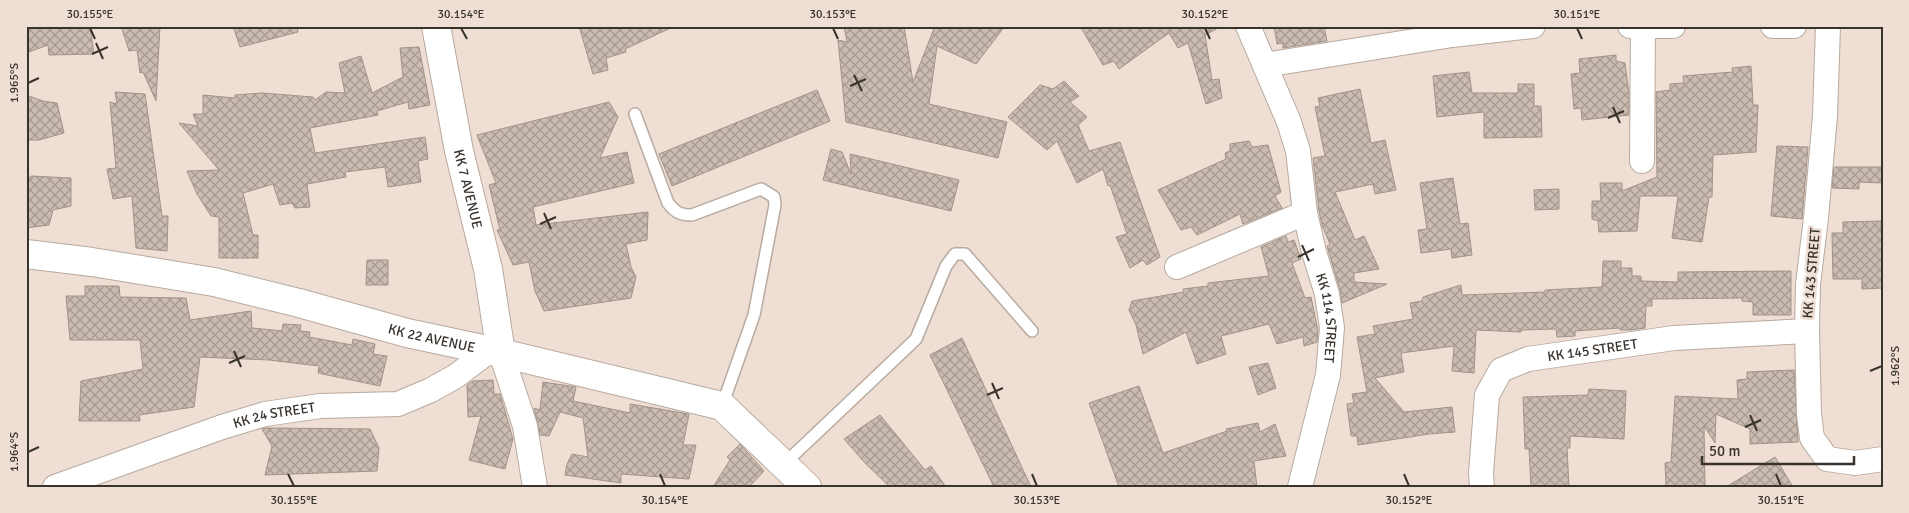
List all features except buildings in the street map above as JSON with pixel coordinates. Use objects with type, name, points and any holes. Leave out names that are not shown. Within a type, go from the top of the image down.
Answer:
[{"type":"street","name":"KK 7 AVENUE","points":[[436,26],[458,151],[488,269],[495,352]]},
{"type":"street","name":"KK 114 STREET","points":[[1248,26],[1289,122],[1298,151],[1306,213],[1314,252],[1327,294],[1332,328],[1328,375],[1300,487]]},
{"type":"street","points":[[1265,65],[1452,35],[1534,26]]},
{"type":"street","points":[[1642,161],[1636,27],[1673,26]]},
{"type":"street","points":[[1773,26],[1794,26]]},
{"type":"street","name":"KK 143 STREET","points":[[1828,26],[1825,116],[1808,284],[1809,414],[1812,438],[1827,459],[1854,463],[1883,459]]},
{"type":"street","points":[[1176,267],[1306,213]]},
{"type":"street","name":"KK 22 AVENUE","points":[[26,254],[92,262],[214,282],[300,303],[407,333],[722,406],[807,487]]},
{"type":"street","name":"KK 145 STREET","points":[[1482,487],[1481,473],[1487,395],[1501,370],[1528,359],[1674,338],[1807,330]]},
{"type":"street","name":"KK 24 STREET","points":[[55,487],[222,427],[265,414],[320,406],[398,404],[431,390],[495,352]]},
{"type":"street","points":[[495,352],[525,426],[535,487]]},
{"type":"lane","points":[[635,114],[668,203],[675,212],[683,215],[692,215],[761,189],[774,197],[775,205],[754,315],[722,406]]},
{"type":"lane","points":[[784,464],[916,339],[946,266],[955,254],[966,254],[1032,331]]}]
